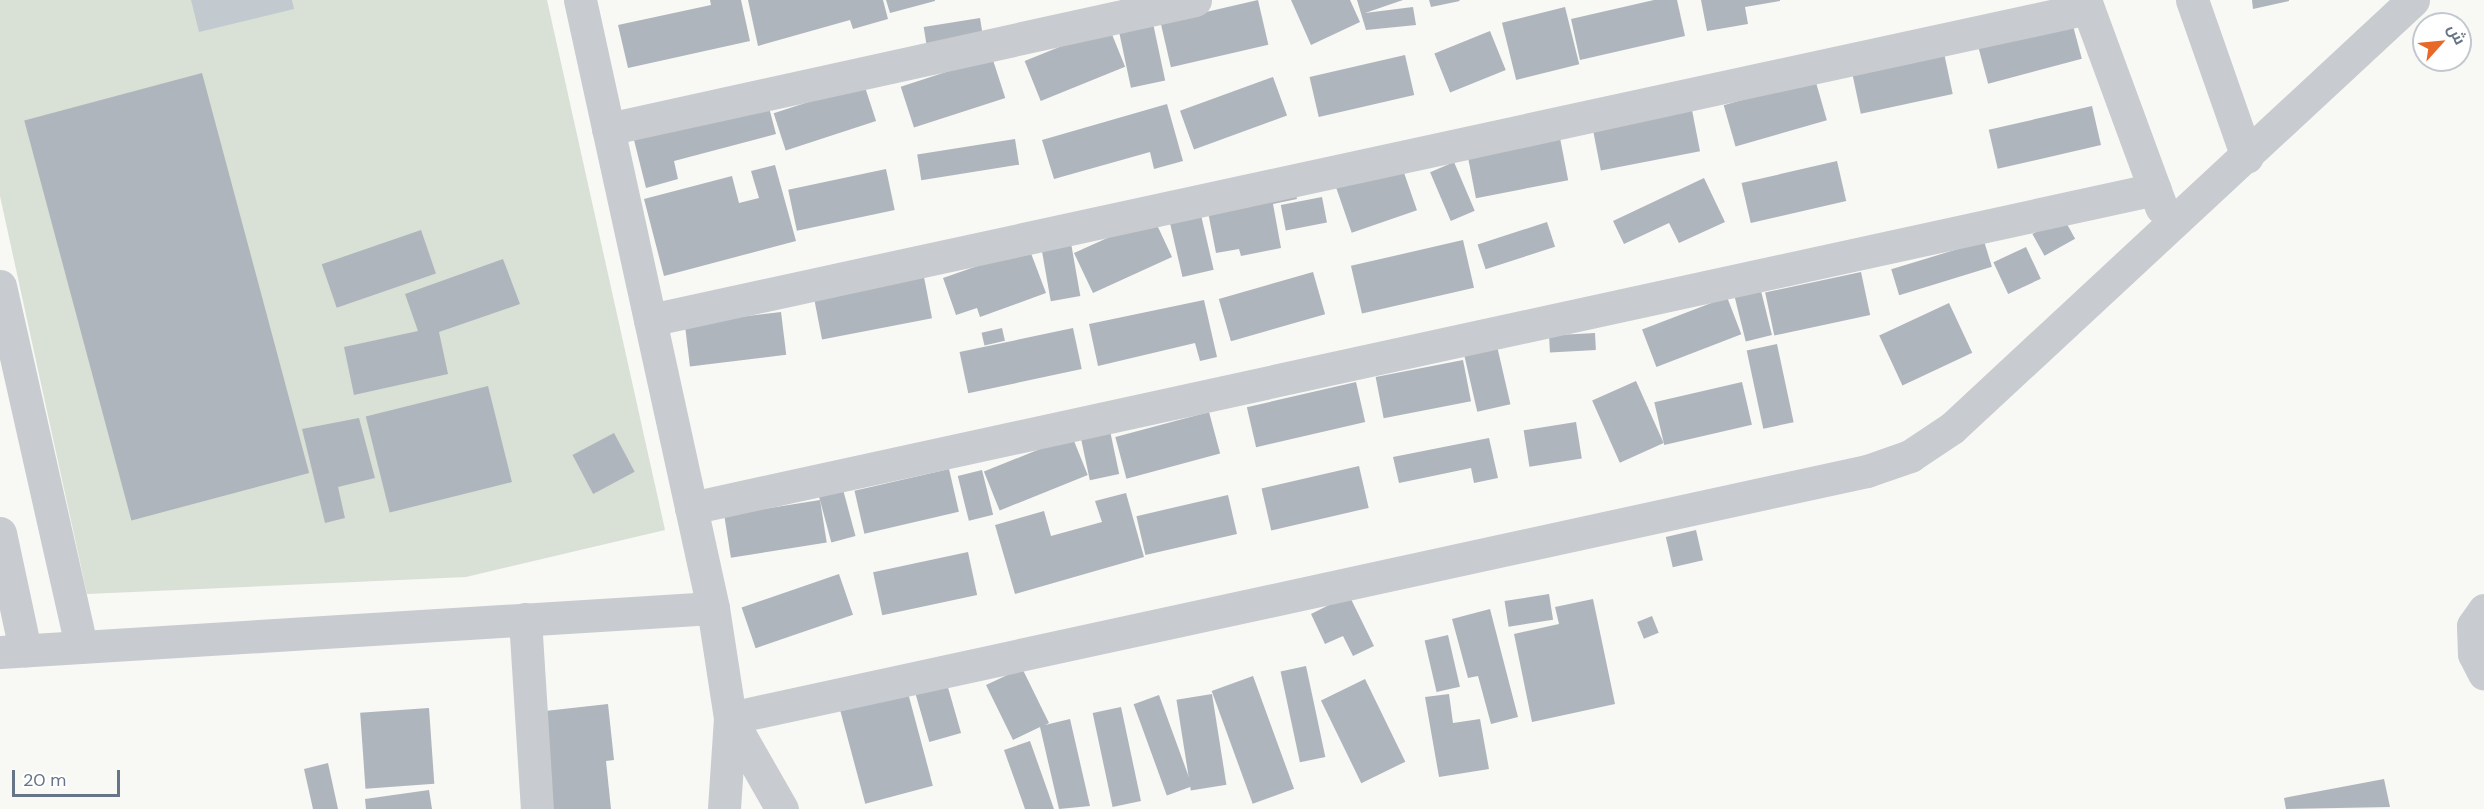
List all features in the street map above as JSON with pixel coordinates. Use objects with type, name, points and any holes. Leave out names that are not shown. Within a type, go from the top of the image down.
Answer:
[{"type":"street","points":[[580,0],[713,608],[730,718],[724,809]]},
{"type":"street","points":[[608,129],[1195,0]]},
{"type":"street","points":[[2192,0],[2247,157]]},
{"type":"street","points":[[730,718],[1878,467],[1910,456],[1952,428],[2247,157],[2413,0]]},
{"type":"street","points":[[650,320],[2087,4],[2169,229]]},
{"type":"street","points":[[691,508],[2155,189]]},
{"type":"street","points":[[0,286],[81,646]]},
{"type":"street","points":[[0,533],[13,651],[713,608]]},
{"type":"street","points":[[2484,610],[2473,626],[2474,654],[2484,674]]},
{"type":"street","points":[[525,619],[537,809]]},
{"type":"street","points":[[730,718],[782,809]]},
{"type":"shaded area","points":[[0,0],[547,0],[665,530],[466,577],[87,594],[0,196]]},
{"type":"shaded area","points":[[191,0],[292,0],[294,9],[199,32]]},
{"type":"building","points":[[710,0],[741,0],[750,41],[628,68],[618,25],[711,5]]},
{"type":"building","points":[[748,0],[883,0],[888,19],[853,29],[850,20],[758,46]]},
{"type":"building","points":[[886,0],[935,0],[935,1],[890,13]]},
{"type":"building","points":[[1258,0],[1268,45],[1171,67],[1161,22]]},
{"type":"building","points":[[1291,0],[1350,0],[1360,22],[1311,45]]},
{"type":"building","points":[[1357,0],[1403,0],[1365,13],[1413,7],[1416,25],[1366,30]]},
{"type":"building","points":[[1429,0],[1459,0],[1460,1],[1431,7]]},
{"type":"building","points":[[1654,0],[1677,0],[1685,36],[1580,60],[1571,19]]},
{"type":"building","points":[[1701,0],[1780,1],[1745,7],[1748,24],[1707,31]]},
{"type":"building","points":[[2252,0],[2289,0],[2289,1],[2253,9]]},
{"type":"building","points":[[1565,7],[1579,64],[1516,80],[1502,23]]},
{"type":"building","points":[[1150,9],[1165,80],[1131,88],[1116,16]]},
{"type":"building","points":[[980,18],[984,44],[928,53],[924,27]]},
{"type":"building","points":[[2072,22],[2082,59],[1988,84],[1978,47]]},
{"type":"building","points":[[1109,27],[1125,67],[1041,101],[1025,61]]},
{"type":"building","points":[[1490,31],[1506,70],[1450,92],[1434,53]]},
{"type":"building","points":[[1944,53],[1953,94],[1861,114],[1852,73]]},
{"type":"building","points":[[1405,55],[1414,95],[1319,117],[1310,77]]},
{"type":"building","points":[[992,57],[1005,98],[914,128],[901,87]]},
{"type":"building","points":[[202,73],[309,473],[131,521],[24,121]]},
{"type":"building","points":[[1273,77],[1287,116],[1194,149],[1180,111]]},
{"type":"building","points":[[1815,79],[1827,120],[1736,147],[1724,105]]},
{"type":"building","points":[[864,84],[876,121],[786,150],[774,113]]},
{"type":"building","points":[[763,85],[776,134],[674,161],[678,179],[646,188],[629,120]]},
{"type":"building","points":[[1167,104],[1183,161],[1154,169],[1150,152],[1054,179],[1042,140]]},
{"type":"building","points":[[2092,106],[2101,145],[1998,169],[1989,130]]},
{"type":"building","points":[[1692,110],[1700,151],[1601,171],[1593,129]]},
{"type":"building","points":[[1560,138],[1568,180],[1476,198],[1468,156]]},
{"type":"building","points":[[1015,139],[1019,165],[921,180],[917,154]]},
{"type":"building","points":[[1837,161],[1846,201],[1751,223],[1742,183]]},
{"type":"building","points":[[1454,162],[1475,211],[1451,221],[1430,172]]},
{"type":"building","points":[[1401,164],[1417,210],[1352,233],[1336,186]]},
{"type":"building","points":[[775,165],[796,241],[664,276],[644,199],[732,176],[739,203],[759,198],[751,171]]},
{"type":"building","points":[[886,169],[895,210],[797,231],[788,190]]},
{"type":"building","points":[[1704,178],[1725,222],[1679,243],[1669,223],[1624,244],[1613,221]]},
{"type":"building","points":[[1293,183],[1297,199],[1273,204],[1281,248],[1241,256],[1239,249],[1216,253],[1208,212]]},
{"type":"building","points":[[1195,189],[1214,270],[1182,277],[1164,196]]},
{"type":"building","points":[[1322,197],[1327,223],[1286,231],[1281,205]]},
{"type":"building","points":[[1150,210],[1172,257],[1093,293],[1074,253],[1134,226]]},
{"type":"building","points":[[2063,217],[2075,239],[2045,256],[2032,234]]},
{"type":"building","points":[[1547,222],[1555,247],[1486,269],[1478,245]]},
{"type":"building","points":[[1068,226],[1080,296],[1051,301],[1038,231]]},
{"type":"building","points":[[421,230],[436,273],[337,308],[322,264]]},
{"type":"building","points":[[1463,240],[1474,288],[1362,314],[1351,266]]},
{"type":"building","points":[[1984,241],[1992,267],[1899,295],[1891,269]]},
{"type":"building","points":[[2026,247],[2041,279],[2008,294],[1993,262]]},
{"type":"building","points":[[1029,248],[1046,293],[980,317],[977,308],[956,315],[943,278]]},
{"type":"building","points":[[503,259],[520,304],[439,332],[448,374],[354,395],[344,347],[418,331],[405,294]]},
{"type":"building","points":[[1756,271],[1772,335],[1746,342],[1730,278]]},
{"type":"building","points":[[1313,272],[1325,314],[1231,341],[1219,299]]},
{"type":"building","points":[[1861,272],[1870,315],[1774,335],[1765,292]]},
{"type":"building","points":[[924,277],[932,318],[822,340],[814,298]]},
{"type":"building","points":[[1727,297],[1741,334],[1656,367],[1642,330]]},
{"type":"building","points":[[1204,300],[1217,357],[1200,361],[1195,343],[1098,366],[1089,324]]},
{"type":"building","points":[[1949,303],[1972,353],[1902,385],[1879,336]]},
{"type":"building","points":[[781,312],[786,355],[690,367],[685,324]]},
{"type":"building","points":[[1002,328],[1005,341],[984,345],[982,333]]},
{"type":"building","points":[[1073,328],[1082,369],[968,393],[960,352]]},
{"type":"building","points":[[1494,333],[1510,404],[1477,412],[1461,341]]},
{"type":"building","points":[[1595,333],[1596,350],[1550,352],[1549,335]]},
{"type":"building","points":[[1777,344],[1794,422],[1763,429],[1747,350]]},
{"type":"building","points":[[1463,360],[1471,401],[1384,418],[1376,377]]},
{"type":"building","points":[[1636,381],[1664,443],[1620,463],[1592,401]]},
{"type":"building","points":[[1356,382],[1365,422],[1256,447],[1247,407]]},
{"type":"building","points":[[1742,382],[1752,425],[1664,445],[1654,402]]},
{"type":"building","points":[[488,386],[512,482],[390,513],[366,416]]},
{"type":"building","points":[[1209,412],[1220,454],[1126,479],[1115,437]]},
{"type":"building","points":[[359,418],[375,478],[338,487],[345,518],[325,523],[302,429]]},
{"type":"building","points":[[1576,422],[1582,459],[1529,467],[1524,430]]},
{"type":"building","points":[[1109,426],[1119,474],[1090,480],[1080,432]]},
{"type":"building","points":[[614,433],[635,472],[593,494],[573,455]]},
{"type":"building","points":[[1072,436],[1088,475],[1000,511],[984,472]]},
{"type":"building","points":[[1489,438],[1498,478],[1474,483],[1471,468],[1399,483],[1393,457]]},
{"type":"building","points":[[1359,466],[1369,508],[1271,530],[1262,488]]},
{"type":"building","points":[[949,469],[959,512],[864,534],[854,491]]},
{"type":"building","points":[[982,470],[993,515],[969,521],[958,476]]},
{"type":"building","points":[[841,482],[855,536],[831,543],[817,488]]},
{"type":"building","points":[[1126,493],[1144,557],[1015,594],[995,525],[1044,511],[1051,536],[1102,522],[1095,501]]},
{"type":"building","points":[[1228,495],[1237,534],[1145,555],[1136,516]]},
{"type":"building","points":[[820,500],[827,542],[731,558],[724,515]]},
{"type":"building","points":[[1696,530],[1703,560],[1673,567],[1666,537]]},
{"type":"building","points":[[968,552],[977,595],[882,615],[873,572]]},
{"type":"building","points":[[839,574],[853,615],[756,648],[742,608]]},
{"type":"building","points":[[1549,594],[1553,620],[1509,627],[1505,601]]},
{"type":"building","points":[[1349,595],[1374,646],[1353,656],[1343,636],[1325,644],[1311,614]]},
{"type":"building","points":[[1593,599],[1615,704],[1532,722],[1514,634],[1559,624],[1555,607]]},
{"type":"building","points":[[1490,609],[1518,717],[1491,724],[1478,676],[1468,678],[1452,619]]},
{"type":"building","points":[[1652,616],[1659,633],[1644,639],[1637,622]]},
{"type":"building","points":[[1448,635],[1460,687],[1437,692],[1425,640]]},
{"type":"building","points":[[1306,666],[1325,757],[1300,762],[1281,671]]},
{"type":"building","points":[[1022,668],[1049,723],[1045,725],[1070,719],[1090,806],[1059,809],[1040,727],[1013,740],[986,685]]},
{"type":"building","points":[[1253,676],[1294,789],[1253,804],[1212,691]]},
{"type":"building","points":[[1365,679],[1405,762],[1361,783],[1321,700]]},
{"type":"building","points":[[947,684],[961,733],[929,742],[915,693]]},
{"type":"building","points":[[908,693],[933,786],[865,804],[840,711]]},
{"type":"building","points":[[1212,694],[1226,785],[1191,790],[1176,700]]},
{"type":"building","points":[[1449,694],[1453,723],[1480,719],[1489,769],[1439,777],[1425,697]]},
{"type":"building","points":[[1159,695],[1192,786],[1167,795],[1134,704]]},
{"type":"building","points":[[608,704],[614,760],[606,761],[611,809],[544,809],[540,771],[551,769],[545,711]]},
{"type":"building","points":[[1121,707],[1141,801],[1113,807],[1093,713]]},
{"type":"building","points":[[429,708],[434,784],[365,789],[360,713]]},
{"type":"building","points":[[1030,741],[1054,809],[1025,809],[1004,750]]},
{"type":"building","points":[[328,763],[338,809],[313,809],[304,769]]},
{"type":"building","points":[[2384,779],[2390,807],[2286,809],[2284,798]]},
{"type":"building","points":[[429,790],[432,809],[366,809],[365,799]]}]
